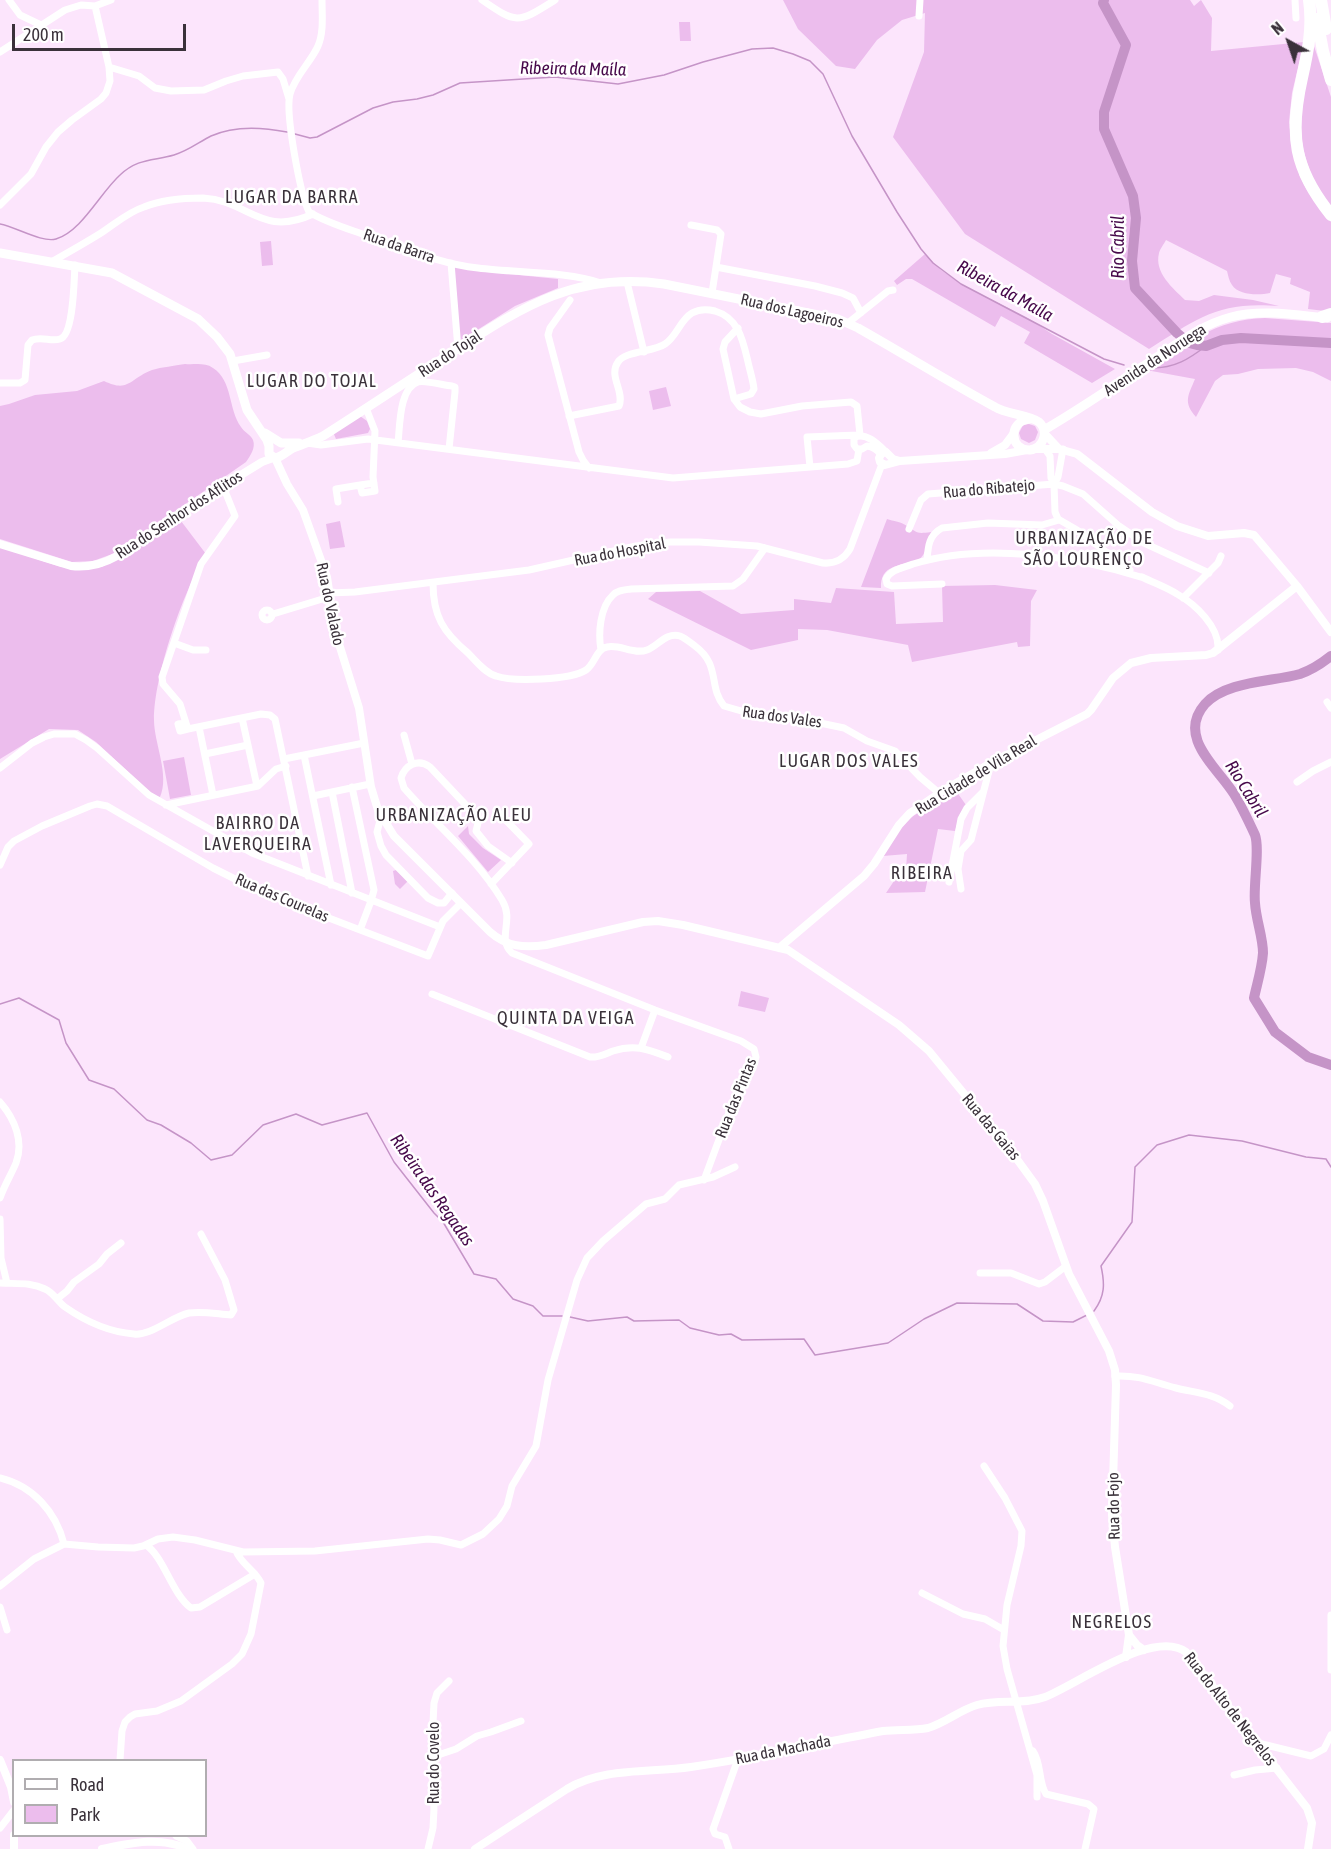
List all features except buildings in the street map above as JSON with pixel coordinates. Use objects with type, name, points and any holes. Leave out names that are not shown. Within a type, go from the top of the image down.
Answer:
[{"type":"highway","points":[[1309,0],[1311,32],[1297,106],[1295,138],[1307,179],[1331,215]]},
{"type":"highway","points":[[1315,0],[1321,41],[1331,80]]},
{"type":"highway","points":[[1321,0],[1331,54]]},
{"type":"main road","points":[[0,253],[117,274],[195,317],[218,337],[228,350],[247,410],[275,453],[284,448],[280,442],[257,425]]},
{"type":"main road","name":"Rua do Tojal","points":[[275,453],[323,436],[522,308],[601,283]]},
{"type":"main road","name":"Rua dos Lagoeiros","points":[[601,283],[658,283],[820,314],[848,323],[998,409],[1033,419]]},
{"type":"main road","name":"Avenida da Noruega","points":[[1044,432],[1192,334],[1213,323],[1245,314],[1260,313],[1328,316]]},
{"type":"main road","name":"Avenida da Noruega","points":[[1033,419],[1043,421],[1055,418],[1087,404]]},
{"type":"main road","name":"Rua dos Lagoeiros","points":[[998,409],[1014,431]]},
{"type":"main road","points":[[1033,419],[1042,426],[1044,432],[1041,444],[1030,449],[1019,446],[1014,431],[1021,421],[1033,419]]},
{"type":"main road","points":[[280,442],[307,443]]},
{"type":"street","points":[[9,0],[20,15],[41,25]]},
{"type":"street","points":[[0,52],[70,8],[81,5],[94,6],[111,0]]},
{"type":"street","points":[[289,100],[294,86],[319,44],[322,29],[322,0]]},
{"type":"street","points":[[482,0],[500,13],[516,19],[530,15],[555,0]]},
{"type":"street","points":[[919,16],[920,0]]},
{"type":"street","points":[[1295,0],[1296,18]]},
{"type":"street","points":[[0,205],[31,174],[46,147],[58,132],[105,96],[109,84],[110,67],[94,6]]},
{"type":"street","points":[[53,261],[130,214],[151,204],[199,198],[220,200],[252,214],[281,223],[292,222],[313,214],[307,208],[297,172],[289,100],[282,76],[278,72],[233,78],[204,90],[171,91],[155,88],[139,76],[110,67]]},
{"type":"street","name":"Rua da Barra","points":[[313,214],[415,253],[451,263],[478,268],[570,277],[601,283]]},
{"type":"street","points":[[691,225],[717,230],[721,233],[712,293]]},
{"type":"street","points":[[451,263],[458,349]]},
{"type":"street","points":[[0,383],[19,383],[25,380],[28,345],[32,340],[59,339],[65,336],[70,320],[75,265]]},
{"type":"street","points":[[716,267],[845,294],[855,300],[861,313]]},
{"type":"street","points":[[570,277],[570,293],[548,333],[579,454],[589,468]]},
{"type":"street","points":[[627,282],[644,352]]},
{"type":"street","points":[[848,323],[892,290]]},
{"type":"street","points":[[569,416],[619,406],[621,401],[615,372],[617,364],[625,356],[654,349],[667,342],[687,317],[699,310],[720,313],[730,319],[742,336],[754,389],[751,394],[734,399]]},
{"type":"street","points":[[307,443],[318,445],[360,438],[678,478],[855,463],[862,441],[857,406],[851,402],[802,406],[758,414],[744,410],[734,399],[723,347],[738,328]]},
{"type":"street","points":[[233,361],[267,355]]},
{"type":"street","points":[[398,442],[403,400],[413,386],[420,382],[452,386],[455,392],[449,449]]},
{"type":"street","points":[[338,502],[336,489],[360,485],[362,493],[375,491],[374,426],[366,408]]},
{"type":"street","points":[[988,454],[1007,443],[1014,431]]},
{"type":"street","points":[[1044,432],[1061,449]]},
{"type":"street","points":[[810,467],[807,437],[862,441],[875,448],[886,458],[900,461],[1030,449],[1061,449],[1072,452],[1152,512],[1172,524],[1208,536],[1244,533],[1254,535],[1297,586],[1329,630]]},
{"type":"street","points":[[1045,449],[1050,456],[1055,512],[1059,520],[1077,530],[1119,563],[1183,598],[1207,620],[1216,639],[1218,650]]},
{"type":"street","points":[[1054,484],[1058,477],[1061,449]]},
{"type":"street","name":"Rua do Senhor dos Aflitos","points":[[0,544],[71,566],[84,567],[99,564],[120,554],[275,453]]},
{"type":"street","name":"Rua do Valado","points":[[275,453],[287,484],[305,514],[324,566],[330,615],[358,704],[370,784],[381,817],[397,839],[494,935],[514,945]]},
{"type":"street","name":"Rua do Hospital","points":[[273,614],[329,595],[535,570],[652,544],[699,542],[765,548],[826,563],[834,562],[842,559],[851,545],[886,458]]},
{"type":"street","points":[[1054,484],[1083,494],[1119,526],[1144,543],[1209,573]]},
{"type":"street","name":"Rua do Ribatejo","points":[[909,529],[921,500],[928,494],[1054,484]]},
{"type":"street","points":[[223,486],[234,516],[201,564],[162,681],[178,701],[187,726],[199,727],[261,714],[273,717],[277,725],[308,876]]},
{"type":"street","points":[[927,560],[931,539],[936,532],[946,527],[993,523],[1042,525],[1059,520]]},
{"type":"street","points":[[433,582],[434,605],[440,622],[457,644],[487,672],[495,676],[534,680],[579,673],[592,665],[601,650],[602,617],[615,593],[631,589],[733,586],[746,576],[765,548]]},
{"type":"street","points":[[942,584],[894,586],[886,583],[886,578],[891,572],[927,560],[992,553],[1033,555],[1102,566],[1144,578]]},
{"type":"street","points":[[1183,598],[1219,562],[1221,556]]},
{"type":"street","points":[[1218,650],[1276,600],[1297,586]]},
{"type":"street","name":"Rua dos Vales","points":[[601,650],[609,646],[644,651],[670,636],[681,637],[700,650],[709,660],[718,698],[724,706],[762,717],[801,719],[844,728],[867,741],[895,751],[939,793]]},
{"type":"street","points":[[174,643],[190,650],[206,650]]},
{"type":"street","name":"Rua Cidade de Vila Real","points":[[779,948],[864,876],[905,818],[939,793],[1089,712],[1113,678],[1131,663],[1155,657],[1208,654],[1218,650]]},
{"type":"street","points":[[242,718],[257,786]]},
{"type":"street","points":[[199,727],[213,795]]},
{"type":"street","points":[[0,768],[38,740],[54,734],[75,735],[86,740],[146,792],[252,853],[440,927],[461,903]]},
{"type":"street","points":[[404,735],[412,764]]},
{"type":"street","points":[[166,805],[257,786],[285,763],[304,755],[364,743]]},
{"type":"street","points":[[205,754],[248,745]]},
{"type":"street","points":[[304,755],[331,885]]},
{"type":"street","points":[[494,935],[506,927],[508,921],[502,900],[460,846],[404,788],[401,782],[402,775],[412,764],[419,762],[434,771],[479,819],[476,831],[479,837],[512,863]]},
{"type":"street","points":[[1297,782],[1331,762]]},
{"type":"street","points":[[961,889],[958,868],[960,851],[971,840],[991,763]]},
{"type":"street","points":[[313,796],[370,784]]},
{"type":"street","points":[[352,788],[374,890],[360,930]]},
{"type":"street","points":[[332,792],[352,893]]},
{"type":"street","points":[[949,882],[961,819],[967,807],[982,793]]},
{"type":"street","name":"Rua das Courelas","points":[[8,847],[14,841],[42,826],[97,804],[107,806],[213,868],[261,892],[428,956],[440,927]]},
{"type":"street","points":[[491,884],[530,844],[495,810]]},
{"type":"street","points":[[381,817],[377,833],[382,848],[391,861],[432,901],[444,903],[452,893]]},
{"type":"street","points":[[0,851],[8,847]]},
{"type":"street","points":[[0,865],[8,847]]},
{"type":"street","points":[[514,945],[546,945],[653,921],[676,924],[779,948]]},
{"type":"street","points":[[506,927],[514,945]]},
{"type":"street","points":[[514,945],[510,951],[518,957],[654,1010],[641,1048]]},
{"type":"street","name":"Rua das Gaias","points":[[779,948],[792,952],[836,984],[899,1024],[928,1051],[1011,1151],[1035,1184],[1043,1201],[1066,1266],[1109,1351],[1115,1376]]},
{"type":"street","points":[[432,994],[590,1057],[598,1057],[618,1050],[641,1048],[668,1058]]},
{"type":"street","name":"Rua das Pintas","points":[[654,1010],[741,1041],[752,1047],[756,1054],[753,1068],[728,1116],[704,1180]]},
{"type":"street","points":[[0,1102],[13,1120],[19,1142],[17,1161],[0,1198]]},
{"type":"street","points":[[0,1586],[34,1558],[64,1544],[134,1548],[164,1538],[182,1538],[236,1551],[322,1551],[428,1539],[459,1545],[483,1534],[503,1513],[512,1486],[536,1446],[547,1386],[581,1268],[603,1241],[646,1204],[665,1199],[679,1185],[704,1180],[735,1167]]},
{"type":"street","points":[[0,1219],[4,1283],[42,1287],[51,1292],[67,1309],[94,1323],[104,1328],[133,1334],[143,1334],[172,1319],[192,1313],[231,1315],[234,1310],[225,1280],[201,1234]]},
{"type":"street","points":[[57,1299],[121,1243]]},
{"type":"street","points":[[980,1274],[1011,1273],[1039,1284],[1066,1266]]},
{"type":"street","points":[[1115,1376],[1146,1378],[1174,1388],[1211,1395],[1230,1406]]},
{"type":"street","name":"Rua do Fojo","points":[[1115,1376],[1113,1522],[1129,1635],[1126,1657]]},
{"type":"street","points":[[984,1466],[1005,1498],[1022,1531],[1007,1605],[1004,1654],[1037,1775],[1037,1797]]},
{"type":"street","points":[[0,1478],[19,1485],[42,1502],[57,1521],[64,1544]]},
{"type":"street","points":[[146,1545],[152,1549],[186,1605],[191,1608],[200,1607],[255,1574]]},
{"type":"street","points":[[120,1759],[123,1728],[130,1717],[135,1714],[152,1712],[181,1701],[232,1664],[242,1654],[251,1634],[261,1587],[260,1580],[236,1551]]},
{"type":"street","points":[[922,1593],[963,1614],[985,1619],[1004,1630]]},
{"type":"street","points":[[0,1607],[7,1630]]},
{"type":"street","points":[[1331,1615],[1331,1670]]},
{"type":"street","points":[[1129,1635],[1144,1650]]},
{"type":"street","name":"Rua do Alto de Negrelos","points":[[996,1702],[1034,1700],[1047,1696],[1088,1674],[1144,1650],[1173,1646],[1186,1652],[1304,1804],[1311,1818],[1308,1849]]},
{"type":"street","name":"Rua do Covelo","points":[[428,1849],[433,1828],[434,1809],[432,1757],[436,1742],[433,1723],[435,1700],[441,1688],[449,1681]]},
{"type":"street","name":"Rua da Machada","points":[[475,1849],[582,1781],[621,1773],[691,1767],[882,1731],[927,1728],[977,1705],[996,1702]]},
{"type":"street","points":[[432,1757],[456,1749],[474,1737],[521,1721]]},
{"type":"street","points":[[1258,1743],[1311,1756],[1324,1749],[1331,1735]]},
{"type":"street","points":[[1028,1745],[1037,1757],[1046,1794],[1088,1804],[1094,1809],[1085,1849]]},
{"type":"street","points":[[729,1849],[724,1837],[715,1834],[713,1829],[738,1759]]},
{"type":"street","points":[[0,1760],[12,1790]]},
{"type":"street","points":[[1234,1775],[1277,1768]]},
{"type":"street","points":[[0,1828],[12,1813]]},
{"type":"street","points":[[178,1837],[187,1841],[193,1849]]},
{"type":"street","points":[[102,1849],[149,1841],[172,1843],[188,1849]]},
{"type":"green space","points":[[783,0],[1190,0],[1194,6],[1201,0],[1212,18],[1211,51],[1304,42],[1292,93],[1289,122],[1300,177],[1331,222],[1331,310],[1308,309],[1310,292],[1290,284],[1291,278],[1276,274],[1270,293],[1255,294],[1239,291],[1231,283],[1227,271],[1166,240],[1159,253],[1159,267],[1166,280],[1185,300],[1199,301],[1214,295],[1279,306],[1258,305],[1224,309],[1181,328],[1149,349],[965,234],[893,137],[924,52],[925,13],[902,20],[877,40],[855,69],[836,66],[798,29]]},
{"type":"green space","points":[[679,22],[690,22],[691,41],[680,41]]},
{"type":"green space","points":[[1313,43],[1331,97],[1331,210],[1311,173],[1301,134],[1303,83]]},
{"type":"green space","points":[[271,241],[273,265],[262,266],[260,242]]},
{"type":"green space","points":[[925,254],[941,270],[961,284],[1028,318],[1115,369],[1092,383],[1024,343],[1030,332],[1001,316],[995,327],[912,279],[906,279],[897,285],[894,281]]},
{"type":"green space","points":[[454,266],[479,271],[558,279],[558,288],[515,306],[460,341]]},
{"type":"green space","points":[[1265,318],[1331,323],[1331,381],[1313,372],[1296,368],[1258,369],[1223,375],[1215,381],[1196,417],[1188,403],[1195,379],[1146,370],[1188,342],[1216,328],[1247,319]]},
{"type":"green space","points":[[185,364],[210,366],[224,380],[237,420],[254,443],[251,455],[246,462],[115,553],[93,561],[72,562],[0,539],[0,406],[35,395],[77,391],[104,381],[119,386],[124,385],[152,370]]},
{"type":"green space","points":[[666,387],[671,406],[653,410],[649,391]]},
{"type":"green space","points":[[360,416],[367,421],[370,429],[368,433],[336,439],[333,432]]},
{"type":"green space","points":[[1023,425],[1035,426],[1038,432],[1035,440],[1029,443],[1021,439],[1019,433]]},
{"type":"green space","points":[[887,519],[918,532],[931,532],[925,551],[918,560],[898,565],[887,571],[881,588],[861,587]]},
{"type":"green space","points":[[176,520],[181,521],[206,554],[179,611],[159,680],[154,720],[163,779],[160,797],[154,796],[96,742],[78,730],[49,729],[0,759],[0,547],[61,567],[102,567]]},
{"type":"green space","points":[[340,521],[345,547],[330,549],[326,524]]},
{"type":"green space","points":[[995,585],[1037,590],[1031,601],[1030,646],[1018,647],[1017,642],[912,662],[908,645],[827,630],[798,629],[798,640],[751,650],[648,599],[656,592],[700,591],[741,614],[794,610],[794,599],[831,603],[836,588],[894,592],[896,624],[943,622],[942,586]]},
{"type":"green space","points":[[184,757],[191,795],[170,799],[163,761]]},
{"type":"green space","points":[[954,788],[966,805],[960,814],[955,831],[938,829],[925,892],[886,893],[894,881],[906,870],[907,854],[883,856],[899,830],[909,819]]},
{"type":"green space","points":[[468,826],[469,834],[483,848],[501,860],[488,872],[458,836]]},
{"type":"green space","points":[[396,870],[408,881],[400,889],[395,884],[393,871]]},
{"type":"green space","points":[[741,991],[769,998],[765,1012],[738,1006]]},
{"type":"waterway","name":"Rio Cabril","points":[[1104,0],[1103,3],[1126,45],[1104,112],[1104,129],[1133,196],[1136,218],[1132,261],[1135,288],[1189,343],[1206,346],[1222,340],[1241,338],[1331,343]]},
{"type":"waterway","name":"Ribeira da Maíla","points":[[295,134],[310,138],[317,137],[373,108],[433,95],[460,83],[555,77],[618,84],[664,75],[752,49],[773,48],[810,61],[823,74],[852,136],[897,212],[933,263],[961,284],[1104,359],[1124,365]]},
{"type":"waterway","name":"Ribeira da Maíla","points":[[0,224],[36,237],[56,239],[74,228],[120,175],[133,166],[179,153],[211,136],[229,130],[258,128],[287,132]]},
{"type":"waterway","name":"Ribeira da Maíla","points":[[1152,368],[1181,362],[1206,346]]},
{"type":"waterway","name":"Rio Cabril","points":[[1331,656],[1300,674],[1249,683],[1214,696],[1197,716],[1195,728],[1197,740],[1203,752],[1234,794],[1255,835],[1257,858],[1255,903],[1263,953],[1254,998],[1275,1032],[1308,1057],[1331,1065]]},
{"type":"waterway","name":"Ribeira das Regadas","points":[[0,1004],[19,998],[59,1020],[66,1043],[89,1080],[114,1089],[147,1120],[161,1125],[191,1143],[211,1160],[232,1155],[263,1125],[296,1114],[322,1125],[367,1113],[394,1162],[443,1222],[474,1274],[496,1279],[513,1299],[533,1306],[543,1316],[562,1316]]},
{"type":"waterway","name":"Ribeira das Regadas","points":[[1094,1311],[1103,1290],[1101,1266],[1132,1222],[1135,1167],[1157,1145],[1189,1135],[1242,1141],[1306,1157],[1326,1159],[1331,1167]]},
{"type":"waterway","name":"Ribeira das Regadas","points":[[570,1317],[588,1321],[627,1317],[634,1321],[679,1320],[690,1328],[719,1335],[731,1334],[742,1340],[804,1339],[815,1355],[888,1343],[924,1319],[957,1303],[1017,1304],[1043,1321],[1073,1322],[1087,1315]]},
{"type":"district","name":"LUGAR DA BARRA","points":[[292,197]]},
{"type":"district","name":"LUGAR DO TOJAL","points":[[312,381]]},
{"type":"district","name":"URBANIZAÇÃO DE SÃO LOURENÇO","points":[[1084,548]]},
{"type":"district","name":"LUGAR DOS VALES","points":[[849,761]]},
{"type":"district","name":"URBANIZAÇÃO ALEU","points":[[454,815]]},
{"type":"district","name":"BAIRRO DA LAVERQUEIRA","points":[[258,833]]},
{"type":"district","name":"RIBEIRA","points":[[922,873]]},
{"type":"district","name":"QUINTA DA VEIGA","points":[[566,1018]]},
{"type":"district","name":"NEGRELOS","points":[[1112,1622]]}]
